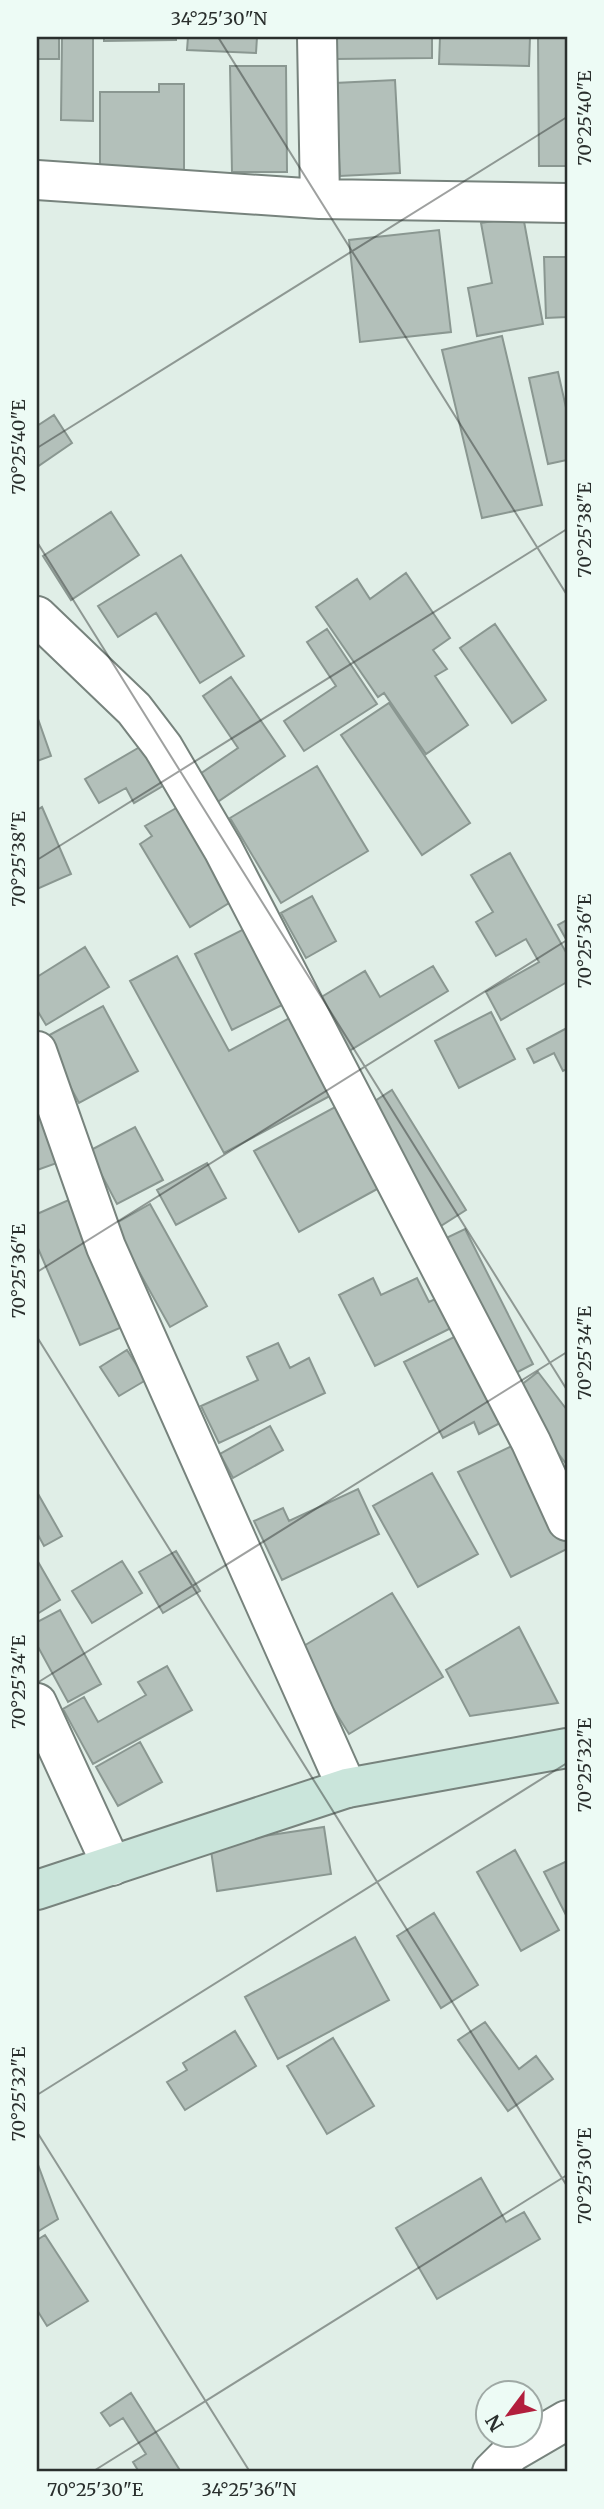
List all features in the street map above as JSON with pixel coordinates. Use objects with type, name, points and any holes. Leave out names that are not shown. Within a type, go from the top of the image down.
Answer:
[{"type":"street","points":[[317,37],[320,200]]},
{"type":"street","points":[[37,180],[320,200],[567,203]]},
{"type":"street","points":[[37,616],[134,709],[163,747],[223,849],[531,1443],[567,1521]]},
{"type":"street","points":[[37,1051],[106,1247],[348,1788]]},
{"type":"street","points":[[37,1703],[112,1866]]},
{"type":"street","points":[[37,1890],[348,1788],[567,1748]]},
{"type":"street","points":[[492,2472],[512,2452],[567,2420]]},
{"type":"building","points":[[37,37],[59,37],[59,59],[37,59]]},
{"type":"building","points":[[62,37],[93,37],[93,121],[61,120]]},
{"type":"building","points":[[104,37],[176,37],[176,40],[104,41]]},
{"type":"building","points":[[188,37],[257,37],[256,53],[187,50]]},
{"type":"building","points":[[334,37],[432,37],[432,58],[334,59]]},
{"type":"building","points":[[440,37],[530,37],[529,66],[439,64]]},
{"type":"building","points":[[538,37],[567,37],[567,166],[539,166]]},
{"type":"building","points":[[230,66],[286,66],[287,172],[232,172]]},
{"type":"building","points":[[395,80],[400,173],[340,176],[335,83]]},
{"type":"building","points":[[159,84],[184,84],[184,170],[100,169],[100,92],[159,92]]},
{"type":"building","points":[[523,216],[543,324],[477,336],[468,288],[492,283],[481,223]]},
{"type":"building","points":[[439,230],[451,332],[360,342],[349,240]]},
{"type":"building","points":[[544,257],[567,257],[567,317],[546,318]]},
{"type":"building","points":[[502,336],[542,505],[482,518],[442,350]]},
{"type":"building","points":[[558,372],[567,412],[567,460],[548,464],[529,378]]},
{"type":"building","points":[[54,415],[72,443],[37,467],[37,426]]},
{"type":"building","points":[[111,512],[139,555],[71,600],[43,556]]},
{"type":"building","points":[[181,555],[244,656],[200,683],[156,613],[118,637],[98,606]]},
{"type":"building","points":[[406,573],[450,638],[433,650],[447,669],[435,676],[468,725],[426,754],[384,693],[378,697],[316,607],[357,579],[370,599]]},
{"type":"building","points":[[495,624],[546,700],[512,723],[460,648]]},
{"type":"building","points":[[327,629],[377,704],[304,751],[284,721],[336,686],[307,642]]},
{"type":"building","points":[[231,677],[285,756],[216,803],[197,776],[238,748],[203,696]]},
{"type":"building","points":[[389,703],[470,823],[422,855],[341,735]]},
{"type":"building","points":[[37,716],[51,756],[37,761]]},
{"type":"building","points":[[150,741],[173,780],[134,803],[126,788],[99,803],[85,779]]},
{"type":"building","points":[[317,766],[368,851],[281,903],[230,818]]},
{"type":"building","points":[[42,807],[71,874],[37,889],[37,810]]},
{"type":"building","points":[[178,807],[242,895],[190,927],[140,844],[152,836],[145,826]]},
{"type":"building","points":[[510,853],[567,954],[567,982],[501,1020],[486,992],[539,962],[526,939],[496,956],[476,922],[493,912],[471,875]]},
{"type":"building","points":[[312,896],[336,941],[306,958],[281,913]]},
{"type":"building","points":[[567,920],[567,941],[558,925]]},
{"type":"building","points":[[244,929],[282,1005],[232,1030],[195,954]]},
{"type":"building","points":[[85,947],[109,987],[46,1025],[37,1010],[37,977]]},
{"type":"building","points":[[177,956],[229,1051],[297,1014],[339,1091],[224,1153],[130,981]]},
{"type":"building","points":[[433,966],[448,991],[349,1051],[318,999],[365,971],[380,997]]},
{"type":"building","points":[[103,1006],[138,1071],[79,1103],[44,1038]]},
{"type":"building","points":[[491,1012],[515,1059],[459,1088],[435,1041]]},
{"type":"building","points":[[567,1028],[567,1069],[563,1071],[554,1053],[534,1063],[527,1049]]},
{"type":"building","points":[[392,1090],[466,1210],[436,1229],[361,1110]]},
{"type":"building","points":[[37,1102],[57,1163],[37,1170]]},
{"type":"building","points":[[335,1107],[379,1188],[299,1232],[254,1151]]},
{"type":"building","points":[[135,1127],[163,1180],[117,1204],[89,1151]]},
{"type":"building","points":[[207,1163],[226,1198],[176,1225],[157,1190]]},
{"type":"building","points":[[80,1195],[134,1322],[80,1345],[37,1246],[37,1214]]},
{"type":"building","points":[[150,1204],[207,1306],[170,1327],[113,1225]]},
{"type":"building","points":[[465,1229],[533,1364],[508,1377],[440,1241]]},
{"type":"building","points":[[373,1278],[381,1295],[417,1278],[429,1302],[444,1295],[459,1324],[375,1366],[339,1295]]},
{"type":"building","points":[[456,1336],[500,1423],[479,1434],[474,1422],[443,1438],[404,1362]]},
{"type":"building","points":[[278,1343],[290,1368],[309,1358],[325,1393],[219,1443],[201,1406],[258,1380],[247,1357]]},
{"type":"building","points":[[127,1350],[146,1380],[119,1396],[100,1367]]},
{"type":"building","points":[[538,1372],[567,1410],[567,1465],[512,1392]]},
{"type":"building","points":[[270,1426],[283,1450],[233,1478],[220,1454]]},
{"type":"building","points":[[518,1443],[567,1543],[567,1549],[511,1577],[458,1472]]},
{"type":"building","points":[[432,1473],[478,1554],[418,1587],[373,1506]]},
{"type":"building","points":[[358,1489],[379,1534],[282,1580],[254,1521],[283,1508],[289,1521]]},
{"type":"building","points":[[37,1492],[62,1536],[44,1546],[37,1533]]},
{"type":"building","points":[[176,1551],[200,1591],[163,1613],[139,1572]]},
{"type":"building","points":[[37,1560],[60,1600],[37,1614]]},
{"type":"building","points":[[122,1561],[142,1593],[92,1623],[72,1591]]},
{"type":"building","points":[[392,1593],[443,1677],[349,1734],[297,1650]]},
{"type":"building","points":[[60,1610],[101,1684],[68,1702],[37,1645],[37,1622]]},
{"type":"building","points":[[519,1627],[558,1703],[470,1716],[446,1670]]},
{"type":"building","points":[[167,1666],[192,1710],[93,1764],[63,1709],[84,1697],[98,1722],[146,1695],[138,1682]]},
{"type":"building","points":[[140,1742],[162,1782],[118,1806],[96,1767]]},
{"type":"building","points":[[324,1827],[331,1874],[217,1891],[210,1844]]},
{"type":"building","points":[[515,1850],[559,1930],[521,1951],[477,1872]]},
{"type":"building","points":[[567,1861],[567,1917],[544,1872]]},
{"type":"building","points":[[434,1913],[478,1985],[441,2008],[397,1936]]},
{"type":"building","points":[[355,1937],[389,2000],[278,2059],[245,1997]]},
{"type":"building","points":[[485,2022],[519,2069],[536,2056],[553,2079],[508,2111],[458,2040]]},
{"type":"building","points":[[235,2031],[256,2066],[185,2110],[167,2082],[187,2070],[183,2063]]},
{"type":"building","points":[[333,2038],[374,2106],[327,2134],[287,2066]]},
{"type":"building","points":[[37,2162],[58,2219],[37,2232]]},
{"type":"building","points":[[481,2178],[506,2222],[524,2212],[540,2239],[437,2299],[396,2228]]},
{"type":"building","points":[[45,2235],[88,2301],[47,2326],[37,2310],[37,2240]]},
{"type":"building","points":[[131,2393],[181,2472],[139,2472],[133,2462],[146,2454],[123,2418],[110,2426],[101,2413]]}]
